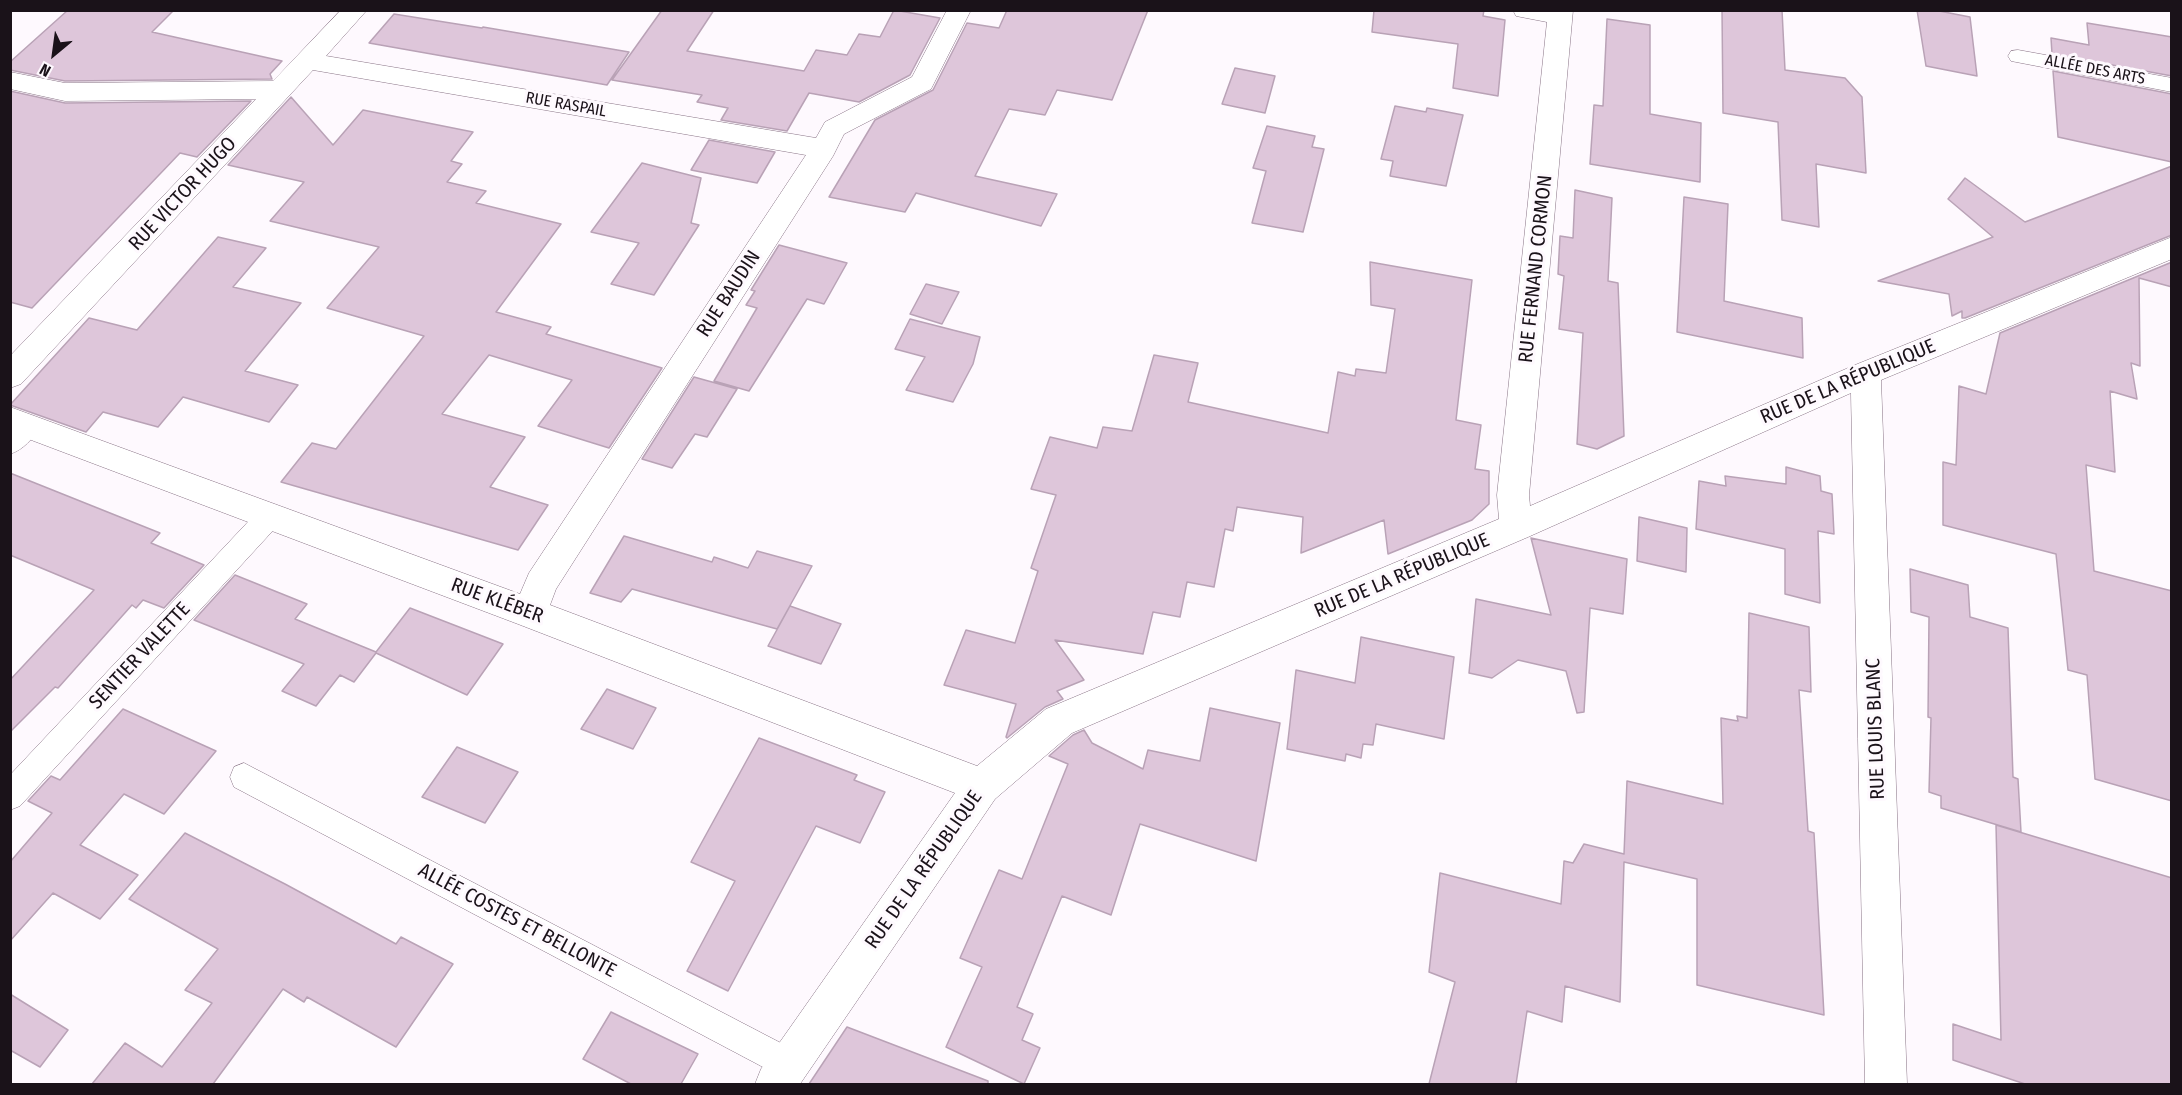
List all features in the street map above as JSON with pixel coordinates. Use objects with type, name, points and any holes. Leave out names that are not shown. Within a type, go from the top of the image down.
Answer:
[{"type":"street","name":"RUE VICTOR HUGO","points":[[10,376],[355,10]]},
{"type":"street","name":"RUE BAUDIN","points":[[530,613],[541,583],[824,149],[834,128],[922,83],[959,10]]},
{"type":"street","points":[[1525,10],[1561,14]]},
{"type":"street","name":"RUE FERNAND CORMON","points":[[1516,527],[1513,495],[1561,14]]},
{"type":"street","name":"RUE RASPAIL","points":[[309,61],[824,149]]},
{"type":"street","points":[[10,80],[65,92],[281,90]]},
{"type":"street","name":"RUE DE LA RÉPUBLIQUE","points":[[782,1074],[982,786],[1059,721],[1516,527],[1866,373],[2172,247]]},
{"type":"street","name":"RUE LOUIS BLANC","points":[[1866,373],[1886,1084]]},
{"type":"street","name":"RUE KLÉBER","points":[[16,430],[270,516],[982,786]]},
{"type":"lane","name":"ALLÉE DES ARTS","points":[[2018,56],[2172,85]]},
{"type":"lane","name":"SENTIER VALETTE","points":[[10,796],[270,516]]},
{"type":"lane","name":"ALLÉE COSTES ET BELLONTE","points":[[244,777],[782,1074]]},
{"type":"building","points":[[68,10],[174,10],[152,32],[282,61],[270,74],[272,79],[65,81],[10,70],[10,62]]},
{"type":"building","points":[[662,10],[714,10],[687,51],[804,71],[816,50],[847,55],[859,34],[880,37],[894,10],[940,18],[910,75],[859,102],[809,93],[787,131],[721,120],[728,108],[697,102],[702,95],[612,80]]},
{"type":"building","points":[[1007,10],[1148,10],[1112,100],[1057,90],[1045,115],[1009,109],[975,176],[1057,194],[1041,226],[916,193],[905,212],[829,197],[875,120],[933,90],[967,23],[999,28]]},
{"type":"building","points":[[1374,10],[1484,10],[1483,16],[1505,20],[1498,96],[1453,88],[1458,44],[1372,32]]},
{"type":"building","points":[[1722,10],[1782,10],[1785,70],[1845,78],[1862,97],[1866,173],[1816,164],[1819,227],[1782,220],[1778,122],[1723,113]]},
{"type":"building","points":[[1917,10],[1934,10],[1970,17],[1977,76],[1926,66]]},
{"type":"building","points":[[394,14],[629,52],[607,85],[369,43]]},
{"type":"building","points":[[1607,19],[1650,25],[1650,114],[1701,123],[1700,182],[1590,164],[1594,105],[1603,106]]},
{"type":"building","points":[[2087,23],[2172,37],[2172,76],[2052,54],[2051,38],[2089,45]]},
{"type":"building","points":[[1235,68],[1275,76],[1265,113],[1222,104]]},
{"type":"building","points":[[2053,71],[2172,94],[2172,162],[2058,137]]},
{"type":"building","points":[[10,91],[65,103],[251,101],[197,157],[180,153],[32,308],[10,302]]},
{"type":"building","points":[[291,97],[333,145],[363,110],[473,132],[451,161],[462,164],[447,182],[486,191],[476,203],[561,224],[496,312],[551,327],[546,334],[662,368],[609,448],[538,426],[572,380],[489,355],[442,414],[525,437],[490,487],[548,505],[518,550],[281,482],[312,443],[336,449],[424,336],[327,308],[379,247],[270,221],[304,182],[228,165]]},
{"type":"building","points":[[1395,106],[1426,112],[1427,108],[1463,115],[1446,186],[1390,176],[1393,161],[1381,159]]},
{"type":"building","points":[[1267,126],[1315,136],[1312,147],[1324,149],[1303,232],[1252,223],[1266,171],[1253,168]]},
{"type":"building","points":[[709,140],[775,152],[757,183],[691,170]]},
{"type":"building","points":[[642,163],[701,178],[691,223],[699,225],[654,295],[611,284],[639,243],[591,232]]},
{"type":"building","points":[[2172,166],[2172,235],[1965,318],[1962,318],[1962,311],[1952,316],[1949,294],[1878,281],[1993,237],[1948,199],[1965,178],[2025,222]]},
{"type":"building","points":[[1575,190],[1612,198],[1608,281],[1618,283],[1624,436],[1597,449],[1577,444],[1583,333],[1559,329],[1564,276],[1558,274],[1560,236],[1573,238]]},
{"type":"building","points":[[1684,197],[1728,204],[1724,301],[1802,318],[1803,358],[1677,332]]},
{"type":"building","points":[[218,237],[266,248],[233,287],[301,303],[245,371],[298,385],[269,422],[183,397],[158,427],[103,412],[86,432],[10,405],[89,318],[137,330]]},
{"type":"building","points":[[779,245],[847,263],[824,304],[807,299],[749,391],[714,381],[757,308],[746,305],[755,291],[751,290]]},
{"type":"building","points":[[1370,262],[1472,280],[1456,420],[1481,425],[1475,469],[1489,471],[1489,504],[1472,520],[1388,554],[1384,520],[1301,553],[1303,517],[1237,507],[1233,531],[1225,529],[1214,587],[1187,582],[1180,617],[1153,612],[1143,654],[1055,640],[1084,680],[1057,691],[1063,699],[1045,707],[1007,738],[1016,704],[944,685],[966,630],[1015,643],[1038,571],[1031,568],[1056,495],[1031,489],[1050,437],[1097,448],[1103,427],[1132,431],[1154,355],[1198,363],[1188,402],[1328,433],[1338,372],[1355,376],[1356,369],[1386,373],[1395,309],[1371,305]]},
{"type":"building","points":[[2172,262],[2172,287],[2139,278],[2140,366],[2131,363],[2137,399],[2110,391],[2115,472],[2086,465],[2094,571],[2172,591],[2172,801],[2095,779],[2087,675],[2068,670],[2056,554],[1943,525],[1943,462],[1956,465],[1959,386],[1986,394],[2000,333]]},
{"type":"building","points":[[926,284],[959,292],[942,324],[910,314]]},
{"type":"building","points":[[910,319],[980,337],[973,364],[953,402],[906,390],[925,357],[895,349]]},
{"type":"building","points":[[694,377],[737,389],[707,437],[695,434],[672,468],[642,459]]},
{"type":"building","points":[[1786,467],[1820,476],[1821,491],[1832,494],[1834,534],[1818,531],[1820,603],[1785,594],[1785,549],[1696,529],[1699,481],[1726,486],[1725,476],[1786,484]]},
{"type":"building","points":[[10,473],[160,533],[151,543],[204,565],[164,608],[143,600],[136,608],[132,605],[58,688],[55,687],[10,732],[10,680],[94,590],[10,555]]},
{"type":"building","points":[[1639,517],[1687,528],[1686,572],[1637,561]]},
{"type":"building","points":[[624,536],[712,562],[714,557],[748,568],[757,551],[812,566],[777,629],[632,589],[621,602],[590,593]]},
{"type":"building","points":[[1531,538],[1627,559],[1623,614],[1590,608],[1584,712],[1577,713],[1566,671],[1518,660],[1492,678],[1469,673],[1476,599],[1551,615]]},
{"type":"building","points":[[1910,569],[1968,585],[1970,617],[2008,628],[2013,777],[2018,779],[2021,832],[1941,808],[1941,796],[1929,792],[1931,718],[1928,717],[1929,617],[1911,612]]},
{"type":"building","points":[[235,575],[307,604],[295,619],[376,652],[410,608],[503,644],[467,695],[376,653],[354,682],[340,675],[316,706],[282,691],[304,664],[194,620]]},
{"type":"building","points":[[790,606],[841,624],[821,664],[768,646]]},
{"type":"building","points":[[1749,613],[1809,627],[1811,692],[1799,690],[1808,831],[1814,833],[1824,1015],[1697,985],[1697,879],[1624,862],[1620,1002],[1565,986],[1562,1022],[1527,1011],[1516,1084],[1429,1084],[1455,982],[1429,972],[1440,873],[1561,904],[1564,861],[1573,863],[1584,844],[1624,854],[1627,781],[1723,804],[1721,718],[1738,721],[1737,716],[1747,718]]},
{"type":"building","points":[[1361,637],[1454,657],[1444,739],[1376,724],[1373,745],[1363,744],[1361,758],[1346,754],[1345,761],[1287,749],[1296,670],[1355,683]]},
{"type":"building","points":[[607,689],[656,708],[633,749],[581,729]]},
{"type":"building","points":[[1210,708],[1280,723],[1256,861],[1140,824],[1111,915],[1062,896],[1017,1007],[1033,1014],[1022,1040],[1040,1048],[1024,1084],[946,1047],[982,967],[960,958],[999,870],[1022,879],[1068,764],[1049,756],[1073,735],[1084,730],[1092,743],[1143,769],[1148,750],[1200,761]]},
{"type":"building","points":[[123,709],[216,751],[164,814],[124,794],[80,845],[138,875],[100,919],[53,893],[10,941],[10,862],[52,813],[28,801],[51,776],[60,780]]},
{"type":"building","points":[[759,738],[857,775],[854,780],[885,792],[860,843],[816,826],[728,991],[687,971],[735,881],[691,862]]},
{"type":"building","points":[[457,747],[518,772],[485,823],[422,797]]},
{"type":"building","points":[[1996,825],[2172,878],[2172,1084],[2025,1084],[1953,1060],[1953,1024],[2001,1040]]},
{"type":"building","points":[[185,833],[396,944],[401,937],[453,964],[396,1047],[307,997],[304,1002],[283,989],[213,1084],[92,1084],[125,1043],[162,1067],[212,1003],[185,990],[218,949],[129,899]]},
{"type":"building","points":[[10,994],[68,1030],[40,1067],[10,1050]]},
{"type":"building","points":[[611,1012],[698,1054],[681,1084],[631,1084],[583,1059]]},
{"type":"building","points":[[847,1027],[988,1081],[988,1084],[809,1084]]}]
